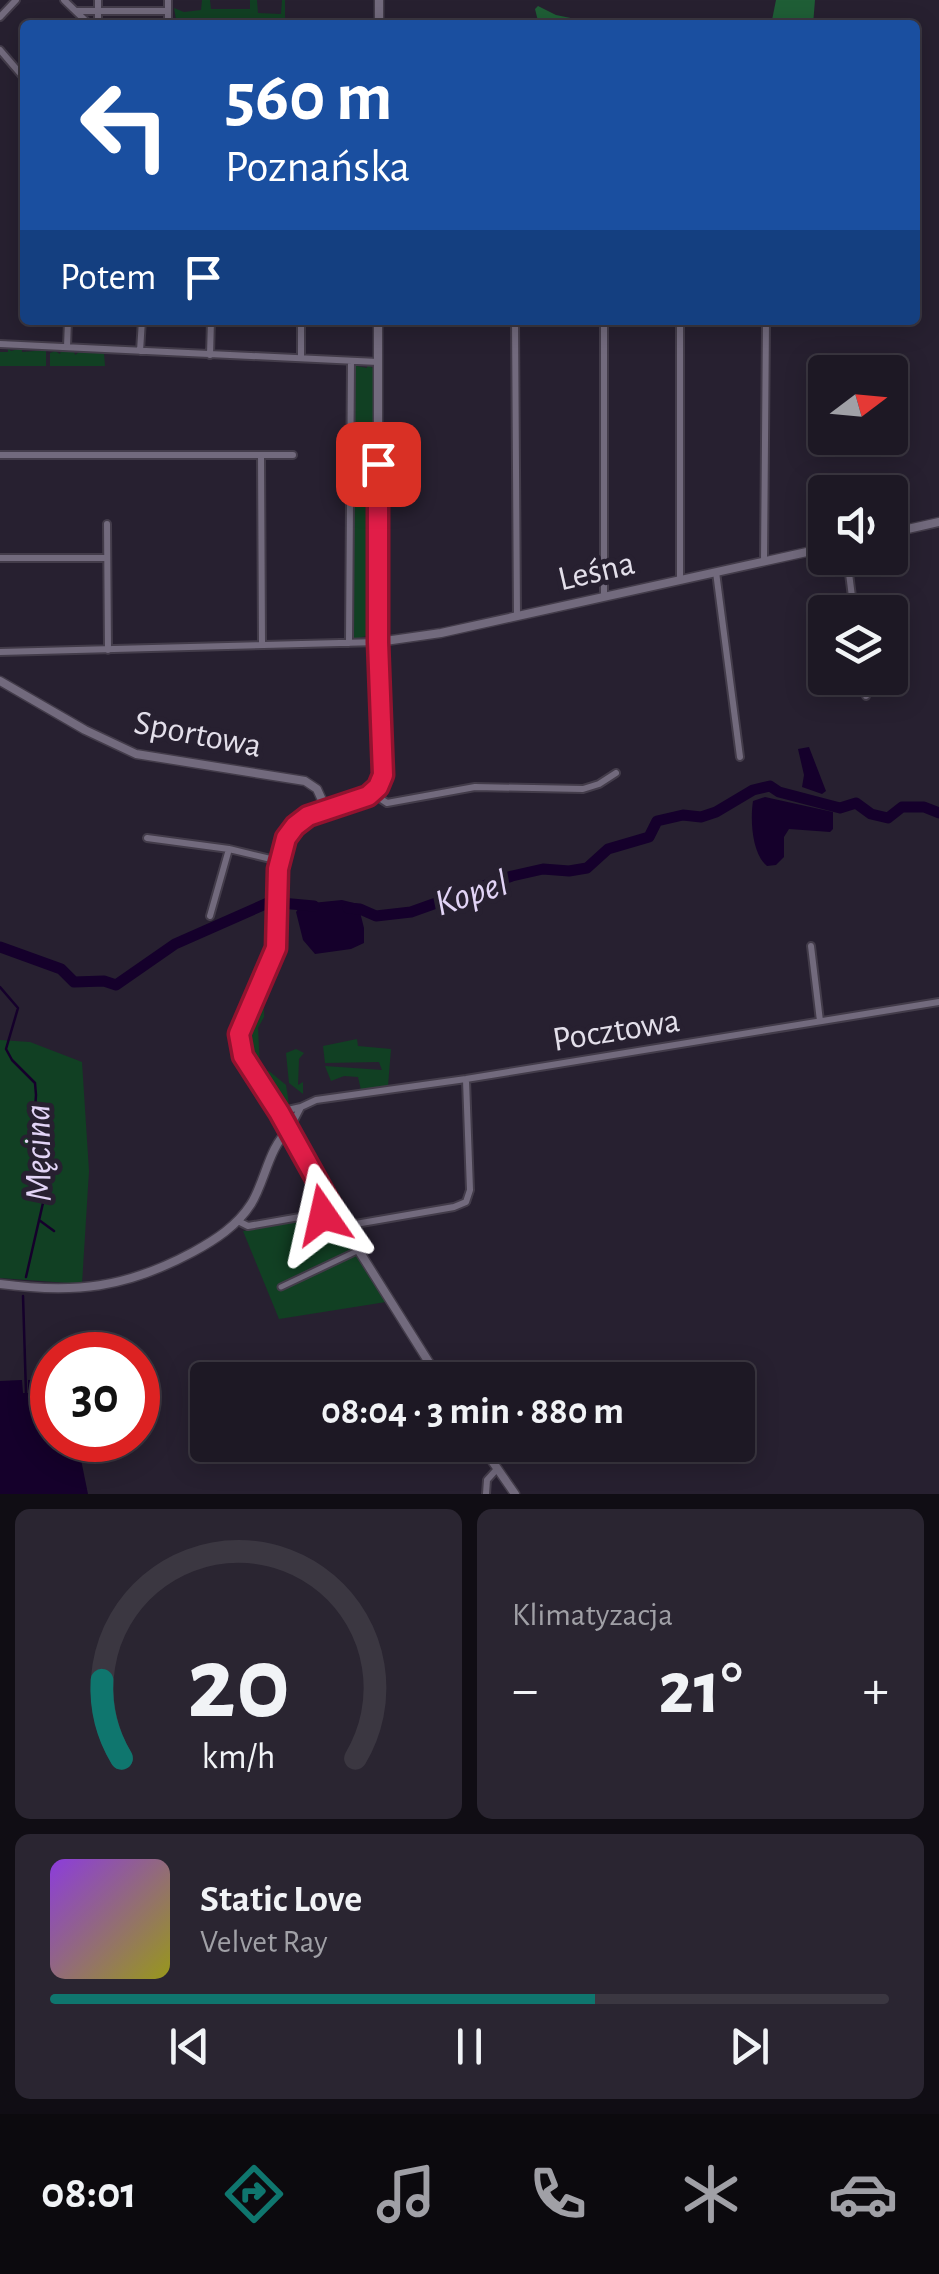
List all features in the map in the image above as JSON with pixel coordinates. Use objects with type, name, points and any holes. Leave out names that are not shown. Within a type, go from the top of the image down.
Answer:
[{"type":"street","points":[[0,17],[16,0]]},
{"type":"street","points":[[64,0],[85,20]]},
{"type":"street","points":[[98,0],[98,20]]},
{"type":"street","points":[[168,0],[168,20]]},
{"type":"street","points":[[76,11],[168,11]]},
{"type":"street","points":[[0,50],[20,73]]},
{"type":"street","points":[[67,347],[68,325]]},
{"type":"street","points":[[140,351],[142,325]]},
{"type":"street","points":[[210,354],[211,325]]},
{"type":"street","points":[[301,325],[301,358]]},
{"type":"street","points":[[378,325],[378,642],[384,766],[380,783],[372,793],[326,809],[295,826],[284,842],[279,861],[276,948],[239,1038],[243,1056],[429,1362]]},
{"type":"street","points":[[515,325],[517,616]]},
{"type":"street","points":[[604,325],[604,597]]},
{"type":"street","points":[[680,325],[680,580]]},
{"type":"street","points":[[764,561],[766,325]]},
{"type":"street","points":[[0,344],[378,362]]},
{"type":"street","points":[[350,361],[350,643]]},
{"type":"street","points":[[0,455],[294,455]]},
{"type":"street","points":[[261,455],[262,645]]},
{"type":"street","points":[[908,529],[939,522]]},
{"type":"street","points":[[106,524],[108,650]]},
{"type":"street","name":"Leśna","points":[[378,642],[404,640],[808,552]]},
{"type":"street","points":[[0,558],[107,558]]},
{"type":"street","points":[[716,572],[740,757]]},
{"type":"street","points":[[0,652],[378,642]]},
{"type":"street","name":"Sportowa","points":[[0,681],[136,754],[301,780],[317,789],[326,809]]},
{"type":"street","points":[[372,793],[387,803],[475,788],[584,789],[616,773]]},
{"type":"street","points":[[147,838],[229,849],[279,861]]},
{"type":"street","points":[[210,916],[229,849]]},
{"type":"street","points":[[811,946],[820,1021]]},
{"type":"street","name":"Pocztowa","points":[[279,1112],[316,1100],[466,1080],[939,1002]]},
{"type":"street","points":[[344,1226],[466,1202],[470,1190],[466,1080]]},
{"type":"street","points":[[0,1284],[57,1289],[124,1283],[200,1249],[238,1221],[257,1194],[279,1139],[289,1130],[301,1107]]},
{"type":"street","points":[[238,1221],[248,1226],[334,1211]]},
{"type":"street","points":[[281,1287],[358,1250]]},
{"type":"street","points":[[492,1462],[515,1494]]},
{"type":"street","points":[[486,1494],[487,1480],[497,1470]]},
{"type":"green space","points":[[202,0],[210,0],[211,9],[250,9],[250,0],[257,0],[258,13],[281,14],[285,0],[285,18],[280,20],[176,20],[174,8],[184,12],[201,10]]},
{"type":"green space","points":[[776,0],[815,0],[813,20],[772,20]]},
{"type":"green space","points":[[538,6],[580,20],[538,20]]},
{"type":"green space","points":[[8,348],[22,348],[22,352],[46,350],[46,366],[0,366],[0,352],[8,352]]},
{"type":"green space","points":[[74,351],[75,355],[104,353],[105,366],[50,366],[50,353]]},
{"type":"green space","points":[[367,364],[374,369],[375,563],[371,561],[370,429],[369,632],[352,640],[352,365],[367,368]]},
{"type":"green space","points":[[264,1003],[264,1017],[258,1028],[260,1067],[245,1043],[252,1018]]},
{"type":"green space","points":[[357,1039],[358,1046],[391,1049],[388,1086],[361,1090],[358,1077],[344,1076],[331,1081],[325,1066],[382,1070],[379,1062],[325,1063],[323,1046]]},
{"type":"green space","points":[[0,1040],[30,1042],[82,1062],[89,1171],[82,1284],[0,1278]]},
{"type":"green space","points":[[296,1049],[304,1053],[299,1059],[298,1085],[303,1082],[303,1094],[289,1083],[286,1053]]},
{"type":"green space","points":[[262,1071],[269,1071],[286,1085],[289,1104],[281,1104]]},
{"type":"green space","points":[[333,1215],[386,1302],[279,1319],[243,1231]]},
{"type":"shaded area","points":[[809,747],[826,791],[822,794],[802,787],[804,775],[798,749]]},
{"type":"shaded area","points":[[765,797],[833,812],[833,829],[789,829],[784,837],[784,857],[776,865],[767,866],[755,845],[752,817],[753,801]]},
{"type":"shaded area","points":[[342,900],[358,904],[364,943],[351,949],[315,954],[303,940],[296,912],[302,904]]},
{"type":"shaded area","points":[[22,1380],[23,1393],[28,1393],[28,1380],[30,1462],[81,1462],[88,1494],[0,1494],[0,1381]]},
{"type":"waterway","name":"Kopel","points":[[348,908],[376,916],[411,912],[512,876],[543,869],[587,868],[608,849],[649,837],[657,821],[683,815],[701,817],[753,790],[770,786],[779,792],[840,808],[856,803],[871,814],[888,818],[902,807],[924,807],[939,813]]},
{"type":"waterway","name":"Kopel","points":[[0,947],[61,969],[74,982],[104,981],[116,985],[175,944],[270,902],[314,906]]},
{"type":"waterway","name":"Męcina","points":[[0,987],[18,1008],[6,1049],[35,1083],[31,1168],[42,1189],[43,1203],[26,1277]]},
{"type":"waterway","points":[[39,1220],[54,1231]]},
{"type":"waterway","name":"Męcina","points":[[23,1296],[26,1393]]},
{"type":"route","points":[[323,1215],[334,1211],[243,1056],[239,1034],[276,948],[277,878],[286,838],[308,816],[368,796],[383,775],[378,464]]}]
